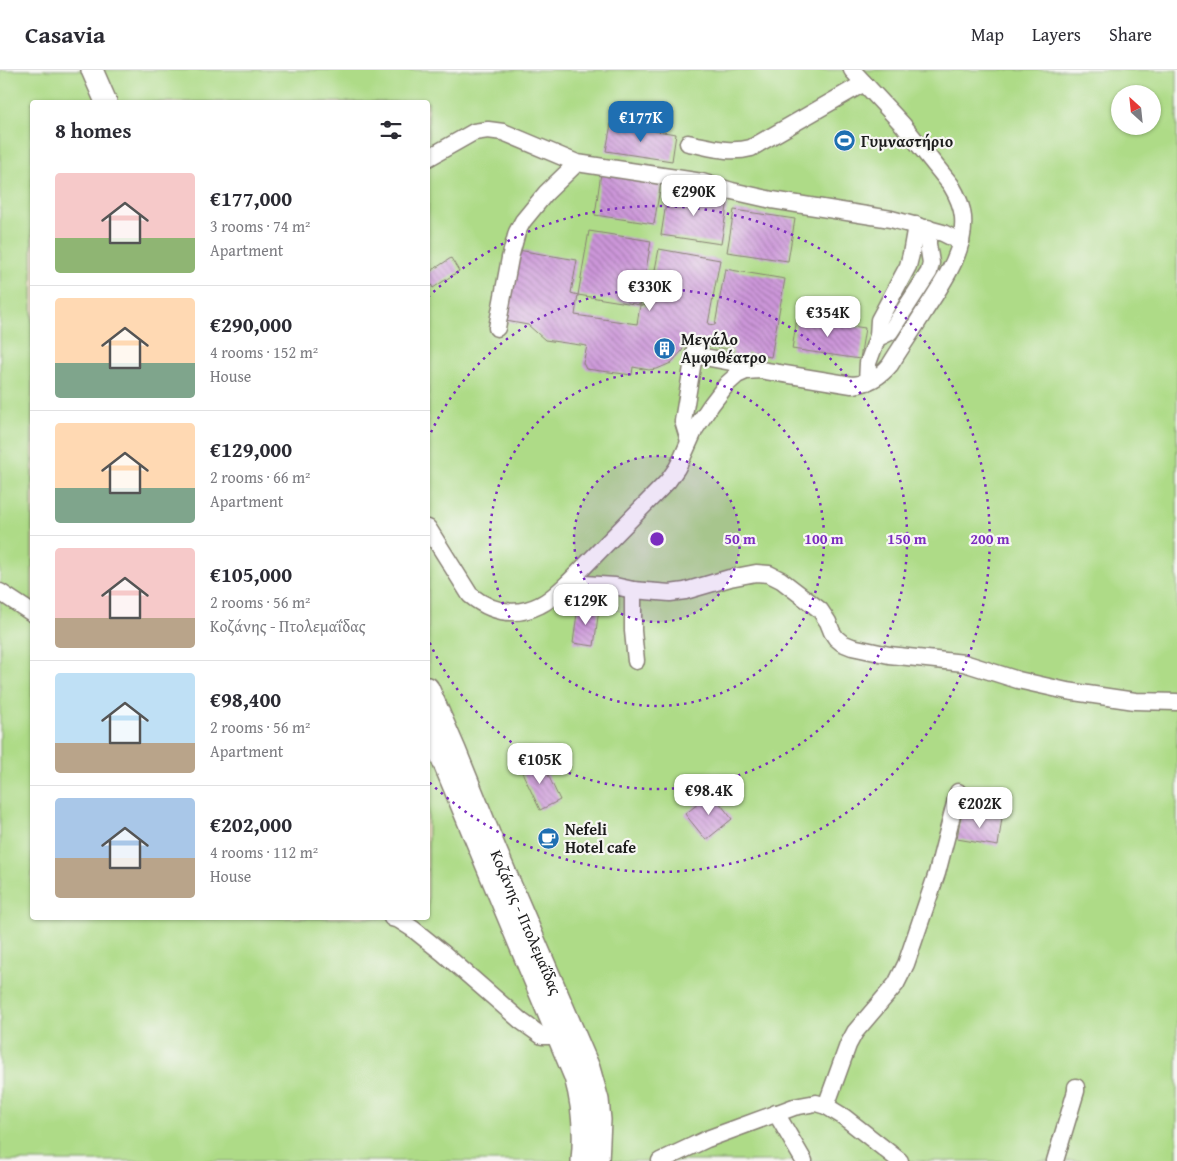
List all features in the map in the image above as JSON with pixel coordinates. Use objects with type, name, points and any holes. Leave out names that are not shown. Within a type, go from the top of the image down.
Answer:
[{"type":"main road","points":[[92,70],[105,100]]},
{"type":"main road","points":[[104,70],[116,100]]},
{"type":"main road","name":"Κοζάνης - Πτολεμαΐδας","points":[[430,693],[588,1068],[598,1100],[600,1120],[599,1151]]},
{"type":"main road","name":"Κοζάνης - Πτολεμαΐδας","points":[[430,730],[571,1068],[580,1094],[584,1125],[582,1161]]},
{"type":"street","points":[[430,531],[470,595],[486,606],[505,612],[514,612],[541,605],[568,583],[668,481],[677,468],[695,429],[737,375],[746,371],[760,370],[852,385],[867,382],[885,371],[940,288],[956,258],[961,242],[963,216],[956,193],[934,164],[903,125],[852,70]]},
{"type":"street","points":[[688,143],[732,151],[751,148],[864,83]]},
{"type":"street","points":[[430,157],[474,132],[488,130],[503,132],[577,163],[702,182],[772,200],[890,219],[921,235],[944,233],[961,242]]},
{"type":"street","points":[[497,328],[508,267],[518,232],[524,221],[546,194],[577,163]]},
{"type":"street","points":[[867,382],[868,363],[876,341],[878,320],[908,266],[921,235]]},
{"type":"street","points":[[876,341],[890,332],[929,272],[931,263],[921,235]]},
{"type":"street","points":[[876,341],[890,365]]},
{"type":"street","points":[[689,441],[683,421],[695,352],[747,365],[746,371]]},
{"type":"street","points":[[568,583],[616,586],[633,590],[670,593],[756,573],[769,574],[781,580],[820,610],[836,638],[852,647],[889,655],[964,663],[1018,680],[1067,691],[1135,701],[1177,702]]},
{"type":"street","points":[[633,590],[633,631],[636,661]]},
{"type":"street","points":[[0,592],[30,613]]},
{"type":"street","points":[[826,1106],[848,1045],[855,1032],[896,984],[906,964],[937,873],[958,792]]},
{"type":"street","points":[[399,920],[435,947],[521,1021],[542,1036],[558,1036]]},
{"type":"street","points":[[1056,1161],[1076,1087]]},
{"type":"street","points":[[660,1161],[707,1139],[776,1113],[816,1103],[826,1106],[859,1128],[900,1161]]},
{"type":"street","points":[[776,1113],[804,1161]]},
{"type":"street","points":[[599,1151],[610,1161]]},
{"type":"green space","points":[[0,70],[1177,70],[1177,1161],[0,1161]]},
{"type":"building","points":[[611,124],[676,134],[672,161],[606,151]]},
{"type":"building","points":[[601,173],[661,182],[654,224],[595,215]]},
{"type":"building","points":[[668,191],[728,200],[721,244],[661,235]]},
{"type":"building","points":[[734,210],[795,219],[788,261],[727,252]]},
{"type":"building","points":[[589,231],[651,241],[640,305],[578,295]]},
{"type":"building","points":[[659,249],[720,260],[708,324],[715,325],[725,269],[785,279],[771,357],[747,353],[746,360],[732,358],[733,350],[703,345],[702,350],[688,348],[690,338],[687,337],[682,351],[671,363],[657,369],[649,370],[633,367],[632,375],[586,369],[583,363],[587,346],[545,340],[528,325],[506,321],[518,250],[577,260],[571,293],[578,295],[575,315],[637,324],[640,305],[648,306]]},
{"type":"building","points":[[451,258],[459,271],[433,288],[430,283],[430,272]]},
{"type":"building","points":[[797,318],[865,328],[860,359],[792,349]]},
{"type":"building","points":[[578,606],[599,609],[594,646],[573,643]]},
{"type":"building","points":[[541,760],[560,800],[540,810],[521,770]]},
{"type":"building","points":[[712,793],[732,819],[706,840],[685,814]]},
{"type":"building","points":[[961,812],[1002,818],[998,846],[957,839]]},
{"type":"place","name":"Γυμναστήριο","points":[[845,141]]},
{"type":"place","name":"Μεγάλο Αμφιθέατρο","points":[[665,348]]},
{"type":"place","name":"Nefeli Hotel cafe","points":[[549,838]]}]
